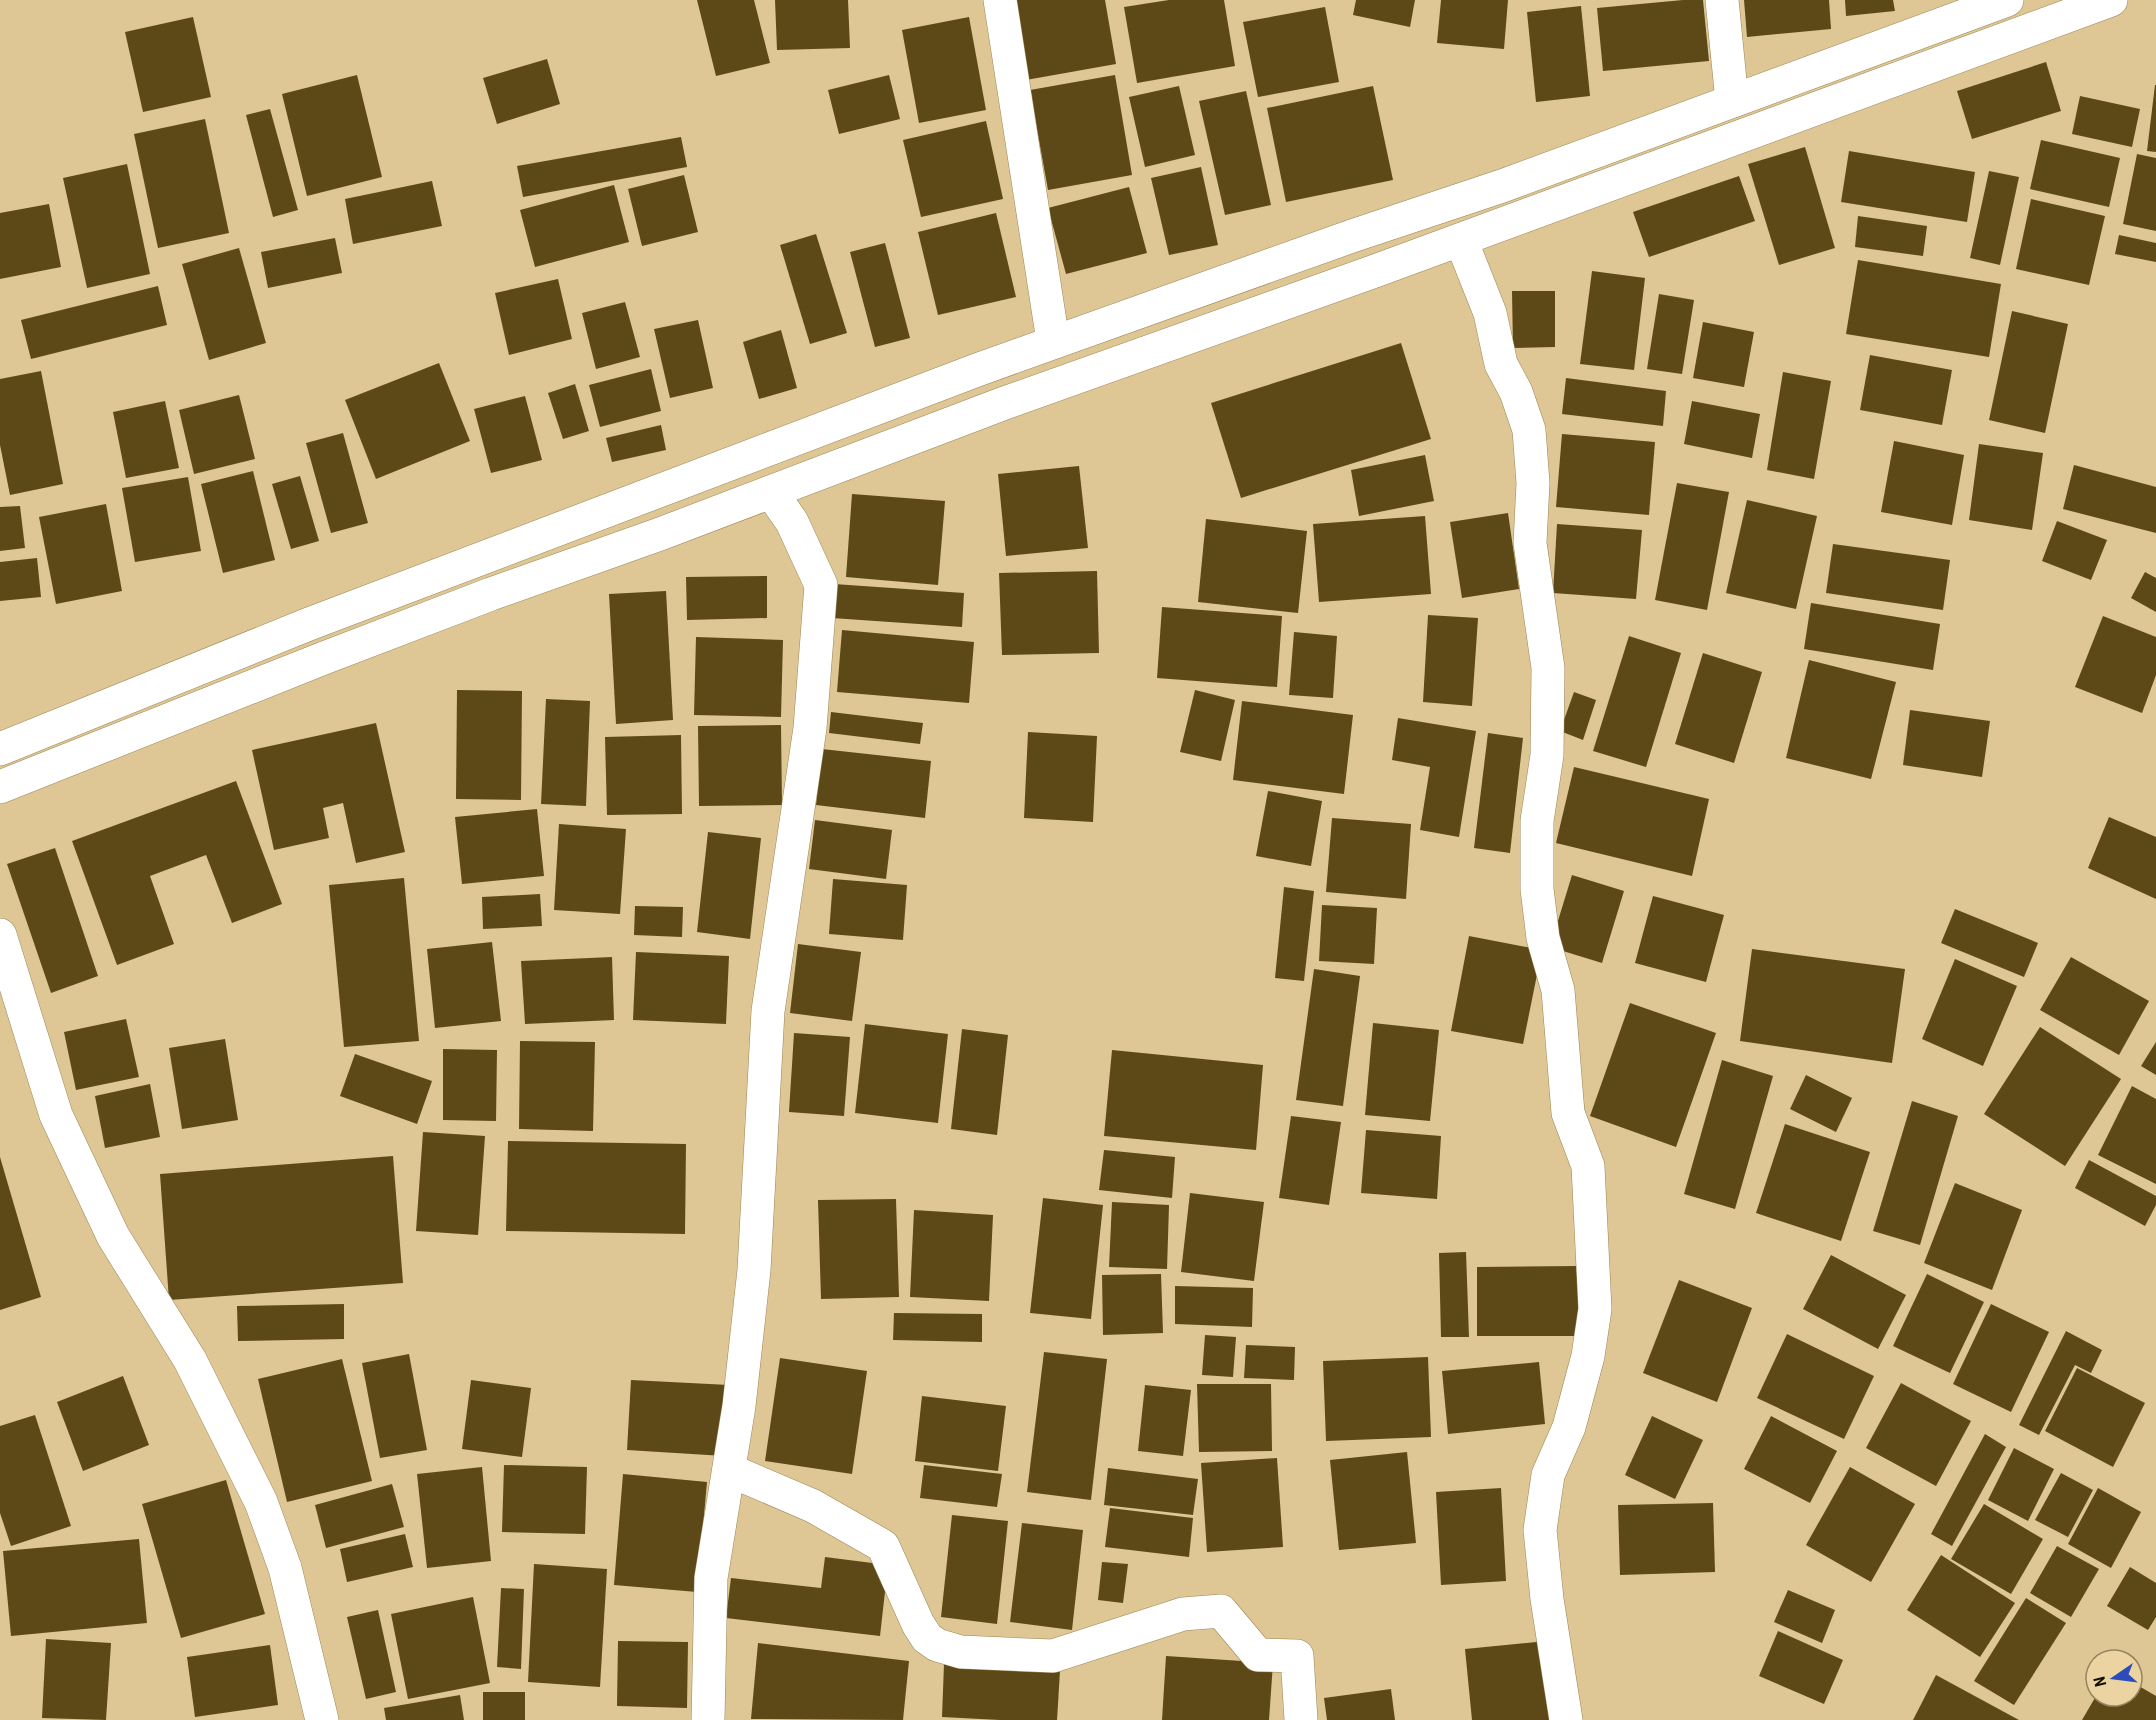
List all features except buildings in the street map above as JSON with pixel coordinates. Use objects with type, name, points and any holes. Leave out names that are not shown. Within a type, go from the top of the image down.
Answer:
[{"type":"street","points":[[1000,0],[1053,341]]},
{"type":"street","points":[[1722,0],[1732,101]]},
{"type":"street","points":[[0,749],[320,620],[1053,341],[1502,186],[2007,0]]},
{"type":"street","points":[[0,787],[324,658],[1002,404],[1461,240],[2111,0]]},
{"type":"street","points":[[1461,240],[1490,314],[1501,364],[1516,392],[1530,430],[1533,483],[1530,543],[1548,668],[1547,755],[1537,821],[1536,889],[1543,938],[1558,990],[1569,1113],[1588,1166],[1595,1309],[1588,1356],[1569,1427],[1548,1475],[1540,1530],[1566,1720]]},
{"type":"street","points":[[708,1720],[711,1578],[739,1406],[754,1270],[768,1011],[810,728],[821,585],[792,522],[771,492]]},
{"type":"street","points":[[0,935],[56,1115],[113,1236],[190,1360],[261,1502],[285,1569],[322,1720]]},
{"type":"street","points":[[729,1470],[813,1506],[883,1546],[918,1624],[927,1638],[937,1645],[961,1652],[1053,1656],[1183,1614],[1221,1611],[1258,1654],[1297,1656],[1301,1720]]}]
